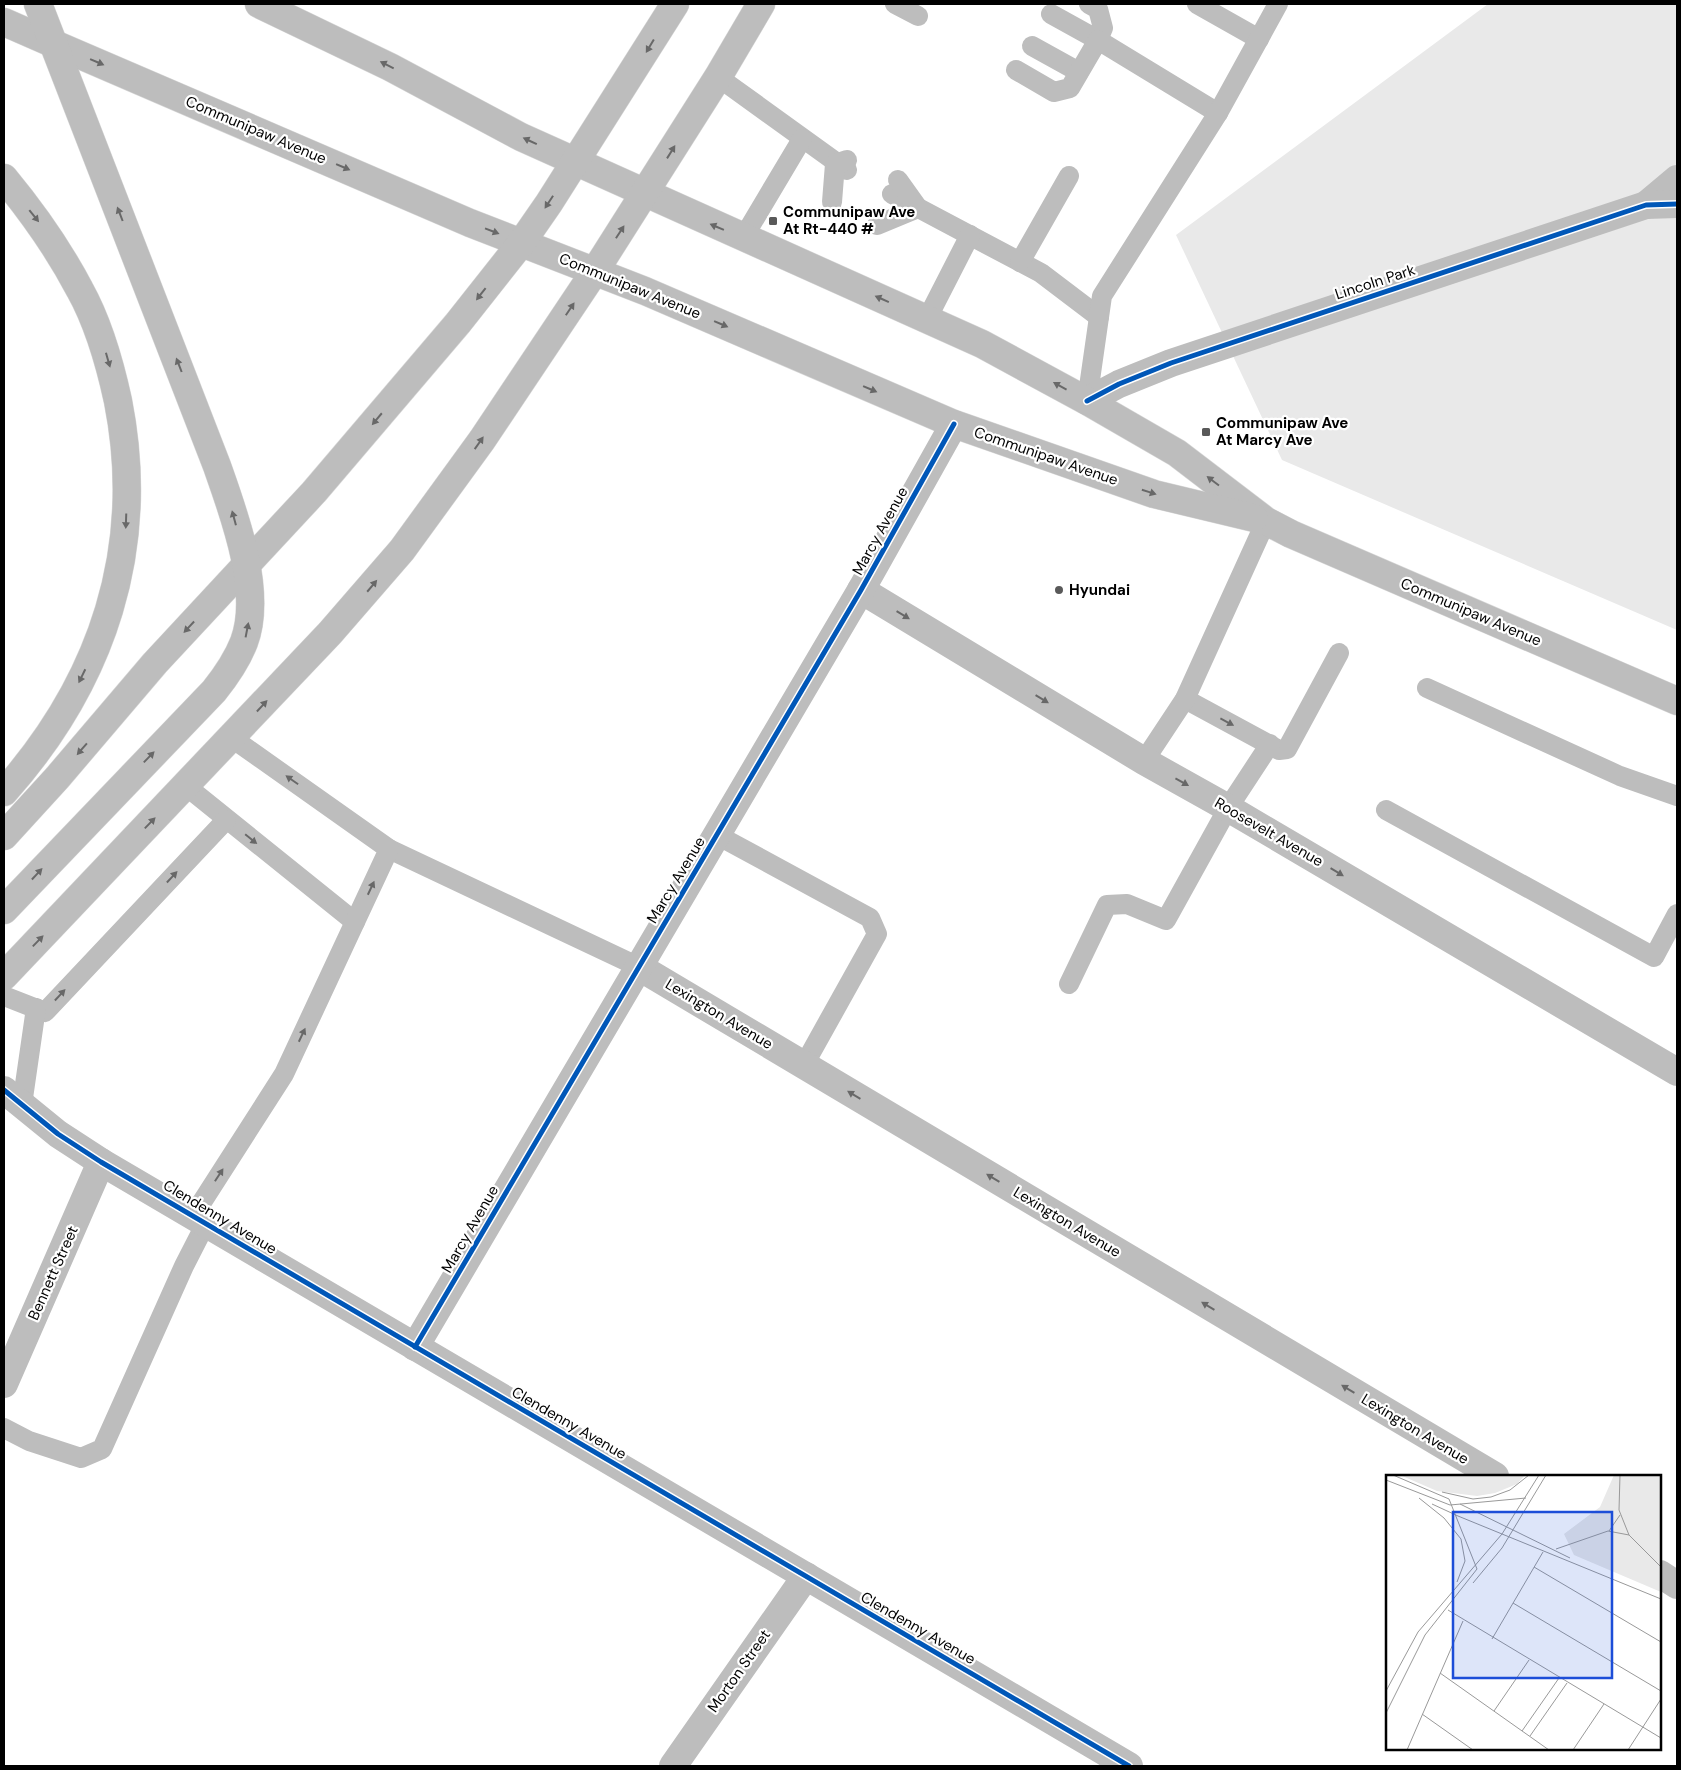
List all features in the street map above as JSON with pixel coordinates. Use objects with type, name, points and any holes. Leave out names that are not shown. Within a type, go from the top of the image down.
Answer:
[{"type":"main road","points":[[4,910],[214,691],[226,675],[245,641],[250,612],[246,565],[234,515],[208,439],[38,4]]},
{"type":"main road","name":"Communipaw Avenue","points":[[259,4],[390,67],[520,136],[574,162],[982,344],[1177,453],[1266,521]]},
{"type":"main road","points":[[4,836],[57,778],[155,663],[368,429],[458,323],[522,242],[675,4]]},
{"type":"main road","points":[[4,976],[232,738],[330,633],[402,550],[501,412],[595,271],[718,77],[761,4]]},
{"type":"main road","name":"Communipaw Avenue","points":[[4,22],[470,223],[595,271],[954,424],[1154,494],[1266,521],[1677,701]]},
{"type":"main road","points":[[4,178],[41,224],[82,292],[105,351],[120,412],[127,500],[126,528],[118,583],[83,675],[52,731],[32,760],[4,792]]},
{"type":"main road","name":"Lincoln Park","points":[[1646,205],[1677,179]]},
{"type":"main road","name":"Lincoln Park","points":[[1087,401],[1119,384],[1171,363],[1646,205],[1677,204]]},
{"type":"main road","name":"Marcy Avenue","points":[[415,1347],[861,590],[954,424]]},
{"type":"main road","name":"Roosevelt Avenue","points":[[861,590],[1144,761],[1228,808],[1677,1072]]},
{"type":"main road","name":"Lexington Avenue","points":[[639,967],[1493,1475]]},
{"type":"main road","name":"Clendenny Avenue","points":[[13,1098],[58,1134],[101,1162],[806,1576],[1122,1765]]},
{"type":"main road","name":"Bennett Street","points":[[4,1384],[101,1162]]},
{"type":"main road","points":[[1661,1575],[1677,1585]]},
{"type":"main road","name":"Morton Street","points":[[673,1766],[806,1576]]},
{"type":"lane","points":[[895,4],[918,16]]},
{"type":"lane","points":[[1016,70],[1054,92],[1070,88],[1104,28],[1098,9],[1089,4]]},
{"type":"lane","points":[[1197,4],[1259,39]]},
{"type":"lane","points":[[1087,401],[1102,296],[1218,113],[1278,4]]},
{"type":"lane","points":[[1051,14],[1098,40],[1218,113]]},
{"type":"lane","points":[[1032,46],[1079,72]]},
{"type":"lane","points":[[718,77],[802,139],[845,164],[832,202]]},
{"type":"lane","points":[[743,238],[802,139]]},
{"type":"lane","points":[[1020,262],[1069,176]]},
{"type":"lane","points":[[895,187],[918,208],[1041,272],[1099,317]]},
{"type":"lane","points":[[877,225],[918,208]]},
{"type":"lane","points":[[927,319],[970,235]]},
{"type":"lane","points":[[1144,761],[1185,699],[1266,521]]},
{"type":"lane","points":[[1185,699],[1279,750],[1287,749],[1338,653]]},
{"type":"lane","points":[[1427,688],[1620,776],[1677,796]]},
{"type":"lane","points":[[232,738],[390,849],[639,967]]},
{"type":"lane","points":[[1069,984],[1107,905],[1127,904],[1166,920],[1228,808],[1270,744]]},
{"type":"lane","points":[[186,786],[355,922]]},
{"type":"lane","points":[[1386,810],[1654,957],[1677,914]]},
{"type":"lane","points":[[4,996],[45,1012],[226,820]]},
{"type":"lane","points":[[717,835],[870,918],[877,934],[804,1065]]},
{"type":"lane","points":[[4,1428],[29,1441],[82,1458],[102,1449],[184,1266],[200,1220],[284,1074],[390,849]]},
{"type":"lane","points":[[13,1098],[36,1008]]},
{"type":"shaded area","points":[[1488,4],[1677,4],[1677,630],[1282,460],[1176,235]]},
{"type":"cycle path","points":[[1087,401],[1119,384],[1171,363],[1646,205],[1677,204]]},
{"type":"cycle path","points":[[415,1347],[861,590],[954,424]]},
{"type":"cycle path","points":[[4,1090],[58,1134],[101,1162],[1129,1766]]},
{"type":"place","name":"Communipaw Ave At Rt-440 #","points":[[773,221]]},
{"type":"place","name":"Communipaw Ave At Marcy Ave","points":[[1206,432]]},
{"type":"place","name":"Hyundai","points":[[1059,590]]}]
